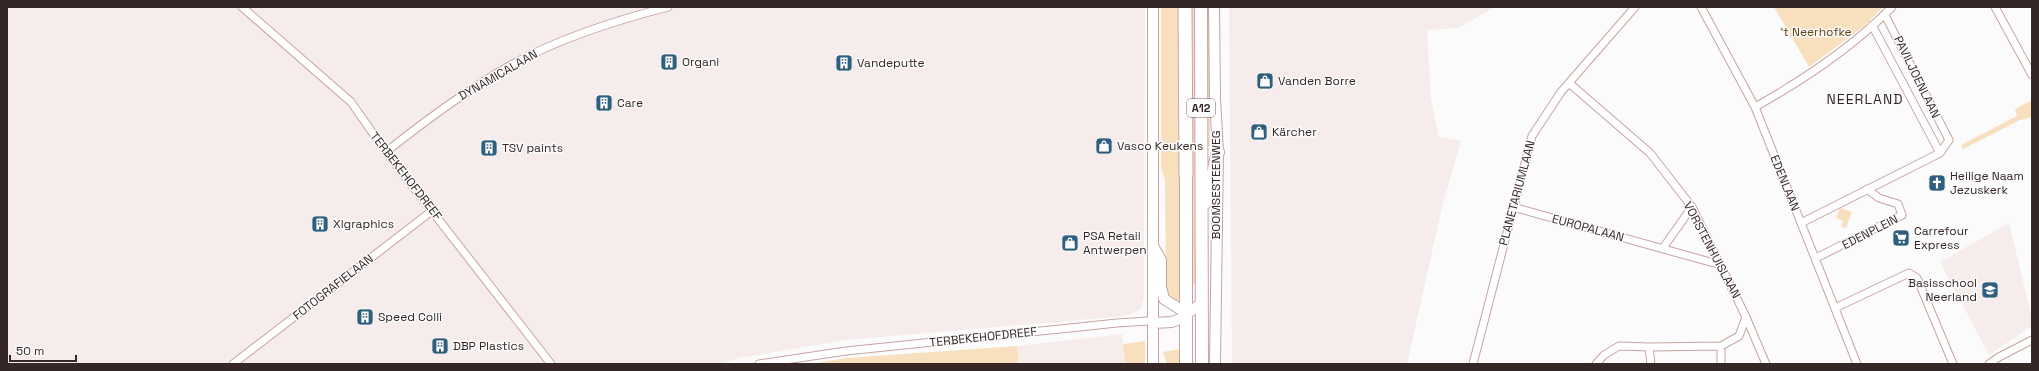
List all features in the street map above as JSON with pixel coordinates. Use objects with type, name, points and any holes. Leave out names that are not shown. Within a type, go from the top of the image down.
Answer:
[{"type":"highway","name":"A12","points":[[1185,7],[1186,364]]},
{"type":"highway","name":"A12","points":[[1201,7],[1202,364]]},
{"type":"highway","points":[[1202,210],[1209,194],[1212,173],[1218,152]]},
{"type":"main road","points":[[1153,7],[1154,361]]},
{"type":"main road","name":"BOOMSESTEENWEG","points":[[1214,7],[1214,99],[1218,152],[1215,364]]},
{"type":"main road","points":[[1153,245],[1162,260],[1161,287],[1164,299],[1186,313]]},
{"type":"main road","name":"TERBEKEHOFDREEF","points":[[1153,323],[1172,322],[1180,319],[1186,313],[1202,303]]},
{"type":"street","name":"TERBEKEHOFDREEF","points":[[242,7],[351,102],[386,152],[433,210],[551,364]]},
{"type":"street","name":"DYNAMICALAAN","points":[[386,152],[445,106],[512,64],[555,45],[644,10],[668,7]]},
{"type":"street","name":"PLANETARIUMLAAN","points":[[1473,364],[1532,136],[1549,108],[1635,7]]},
{"type":"street","name":"EDENLAAN","points":[[1701,7],[1754,107],[1800,223],[1816,258],[1857,364]]},
{"type":"street","points":[[1754,107],[1803,79],[1849,47],[1892,7]]},
{"type":"street","points":[[1995,7],[2032,75]]},
{"type":"street","name":"PAVILJOENLAAN","points":[[1872,25],[1940,153],[1949,140],[1885,14]]},
{"type":"street","name":"VORSTENHUISLAAN","points":[[1569,83],[1650,153],[1692,207],[1746,317],[1766,364]]},
{"type":"street","points":[[1800,223],[1940,153]]},
{"type":"street","name":"EDENPLEIN","points":[[1816,258],[1902,215],[1898,204],[1879,198],[1867,189]]},
{"type":"street","name":"EUROPALAAN","points":[[1513,207],[1721,265]]},
{"type":"street","points":[[1663,248],[1692,207]]},
{"type":"street","name":"FOTOGRAFIELAAN","points":[[233,364],[433,210]]},
{"type":"street","points":[[1835,308],[1909,273],[1917,278],[1953,364]]},
{"type":"street","points":[[1596,364],[1604,355],[1619,346],[1721,346],[1739,336],[1746,317]]},
{"type":"street","name":"TERBEKEHOFDREEF","points":[[761,364],[846,351],[1117,323],[1153,323]]},
{"type":"street","points":[[1990,364],[1999,357],[2032,340]]},
{"type":"street","points":[[1721,346],[1721,364]]},
{"type":"street","points":[[1649,347],[1651,364]]},
{"type":"shaded area","points":[[7,7],[1145,7],[1144,297],[1141,309],[1126,316],[846,340],[739,358],[719,364],[7,364]]},
{"type":"shaded area","points":[[1229,7],[1495,7],[1459,28],[1427,30],[1431,99],[1439,137],[1461,141],[1442,207],[1407,364],[1232,364]]},
{"type":"shaded area","name":"Basisschool Neerland","points":[[2009,223],[2032,318],[2032,326],[1989,355],[1940,262]]},
{"type":"shaded area","points":[[1122,334],[1125,364],[1019,364],[1017,346]]},
{"type":"green space","points":[[1161,7],[1180,7],[1181,301],[1175,300],[1171,297],[1166,287],[1165,180],[1161,168]]},
{"type":"green space","points":[[1191,7],[1197,7],[1197,284],[1193,284]]},
{"type":"green space","points":[[1206,7],[1210,7],[1210,146],[1206,146]]},
{"type":"green space","name":"'t Neerhofke","points":[[1774,7],[1883,7],[1863,27],[1809,67]]},
{"type":"green space","points":[[2032,100],[2032,117],[2020,120],[1963,149],[1961,145],[2017,116],[2015,109]]},
{"type":"green space","points":[[1840,208],[1852,212],[1846,228],[1841,227],[1843,221],[1836,218]]},
{"type":"green space","points":[[1145,341],[1145,364],[1125,364],[1123,344]]},
{"type":"green space","points":[[1017,346],[1019,364],[809,364],[847,358]]},
{"type":"green space","points":[[1181,349],[1181,364],[1167,364],[1163,352]]},
{"type":"place","name":"Organi","points":[[669,62]]},
{"type":"place","name":"Vandeputte","points":[[844,63]]},
{"type":"place","name":"Vanden Borre","points":[[1265,81]]},
{"type":"place","name":"Care","points":[[604,103]]},
{"type":"place","name":"Kärcher","points":[[1259,132]]},
{"type":"place","name":"Vasco Keukens","points":[[1104,146]]},
{"type":"place","name":"TSV paints","points":[[489,148]]},
{"type":"place","name":"Heilige Naam Jezuskerk","points":[[1937,183]]},
{"type":"place","name":"Xlgraphics","points":[[320,224]]},
{"type":"place","name":"Carrefour Express","points":[[1901,238]]},
{"type":"place","name":"PSA Retail Antwerpen","points":[[1070,243]]},
{"type":"place","name":"Basisschool Neerland","points":[[1990,290]]},
{"type":"place","name":"Speed Colli","points":[[365,317]]},
{"type":"place","name":"DBP Plastics","points":[[440,346]]},
{"type":"district","name":"NEERLAND","points":[[1865,99]]}]
